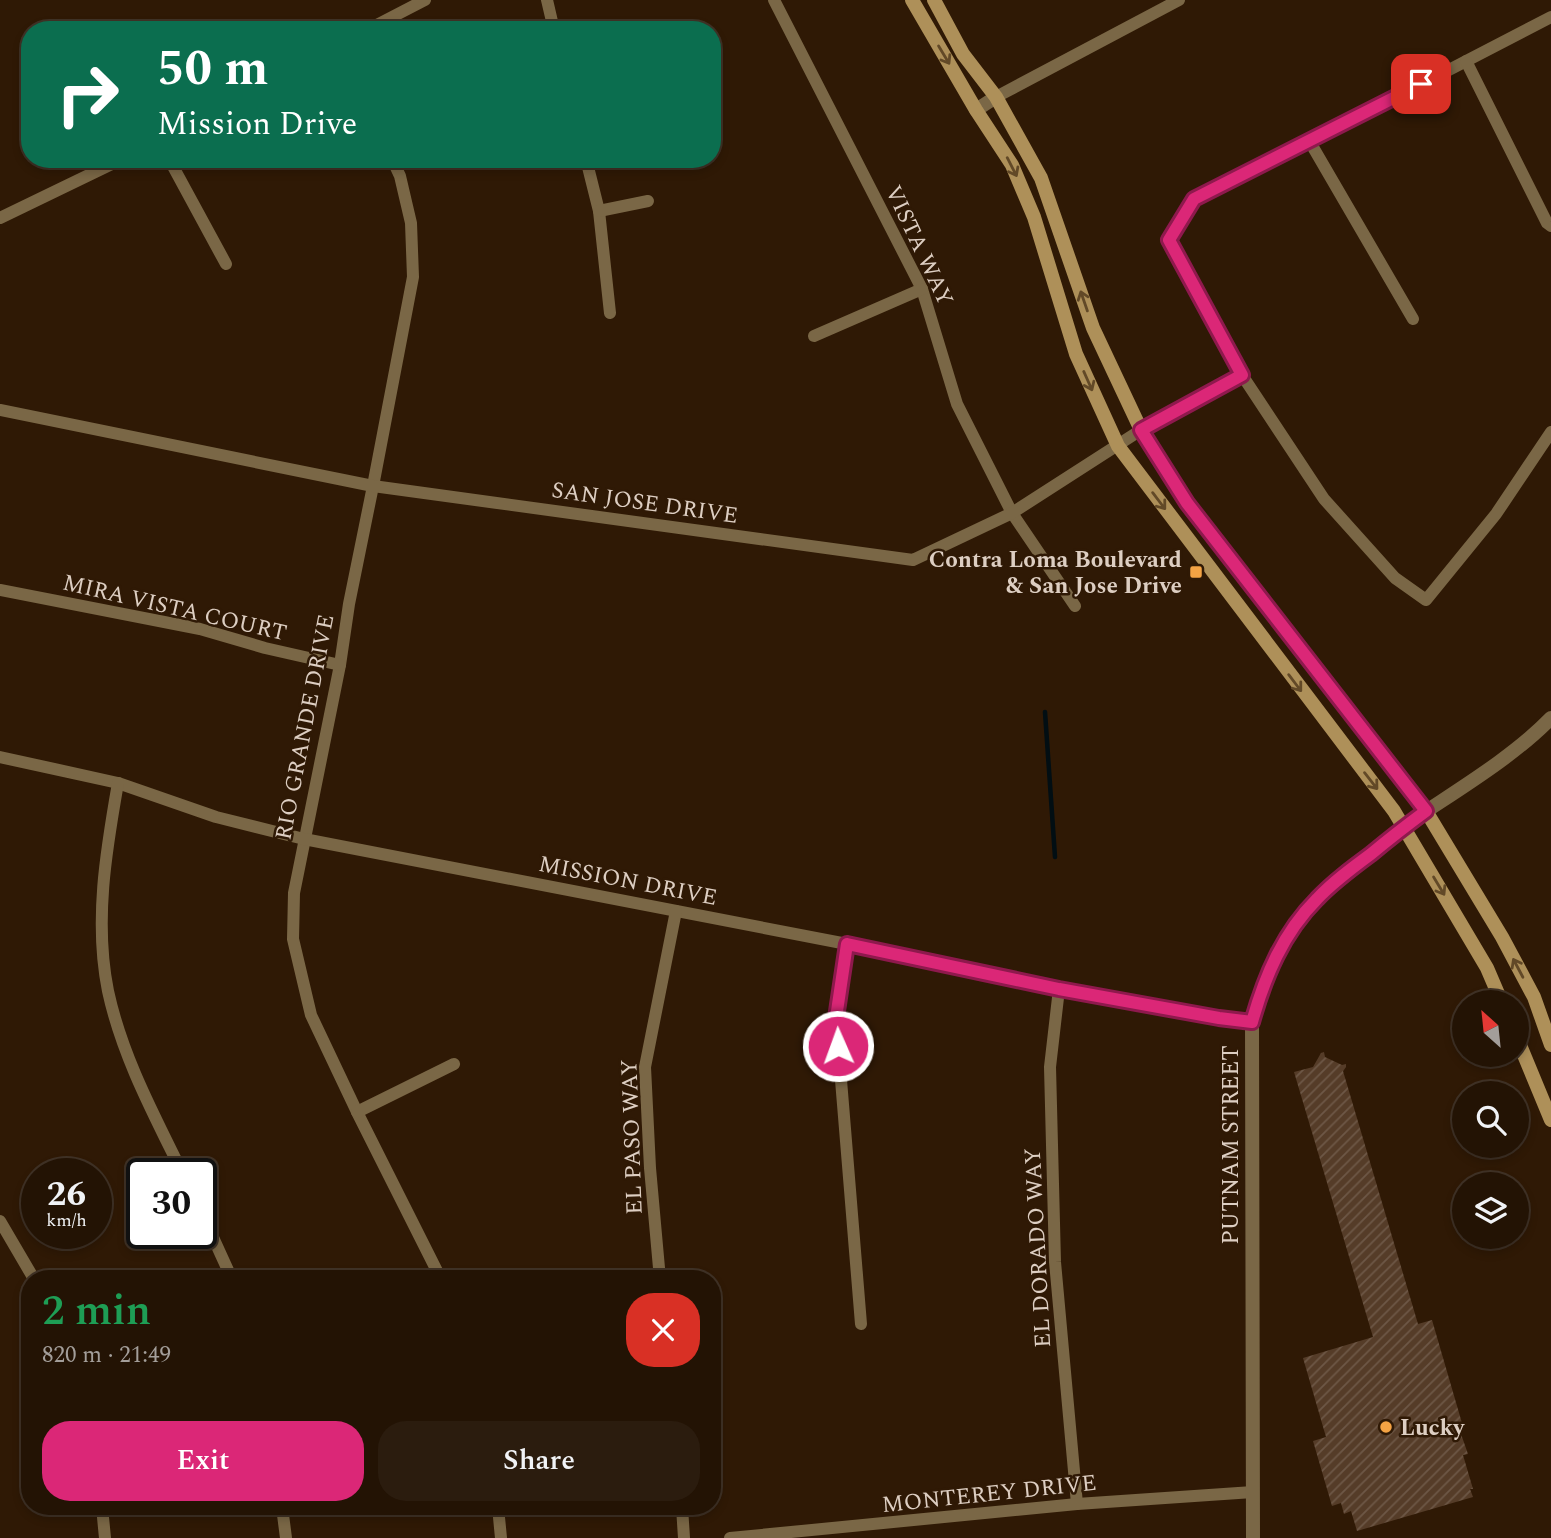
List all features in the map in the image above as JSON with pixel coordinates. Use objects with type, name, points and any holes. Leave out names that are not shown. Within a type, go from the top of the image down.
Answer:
[{"type":"main road","points":[[912,0],[1017,175],[1034,217],[1076,354],[1118,446],[1394,811],[1487,968],[1496,990]]},
{"type":"main road","points":[[934,0],[962,54],[996,97],[1041,178],[1093,328],[1141,430],[1187,503],[1426,811],[1502,937],[1534,997],[1551,1045]]},
{"type":"main road","points":[[1529,1068],[1551,1120]]},
{"type":"street","points":[[384,21],[425,0]]},
{"type":"street","points":[[547,0],[552,21]]},
{"type":"street","name":"VISTA WAY","points":[[774,0],[922,289],[957,404],[1012,513],[1075,606]]},
{"type":"street","points":[[976,110],[1180,0]]},
{"type":"street","points":[[1551,16],[1310,142],[1194,199],[1169,240],[1242,375],[1324,499],[1395,578],[1426,600],[1496,514],[1551,432]]},
{"type":"street","points":[[1466,61],[1547,223],[1551,226]]},
{"type":"street","points":[[1310,142],[1413,320]]},
{"type":"street","points":[[0,218],[103,168]]},
{"type":"street","points":[[174,168],[226,264]]},
{"type":"street","name":"RIO GRANDE DRIVE","points":[[396,168],[411,223],[413,277],[294,893],[293,939],[311,1015],[436,1270]]},
{"type":"street","points":[[588,168],[599,211],[610,313]]},
{"type":"street","points":[[599,211],[648,201]]},
{"type":"street","points":[[814,336],[922,289]]},
{"type":"street","name":"SAN JOSE DRIVE","points":[[0,410],[373,486],[913,560],[1012,513],[1141,430],[1242,375]]},
{"type":"street","name":"MIRA VISTA COURT","points":[[0,590],[200,629],[265,648],[340,665]]},
{"type":"street","name":"PUTNAM STREET","points":[[1252,1538],[1252,1022],[1261,989],[1271,966],[1299,920],[1331,885],[1404,827],[1509,754],[1551,718]]},
{"type":"street","name":"MISSION DRIVE","points":[[0,757],[118,783],[216,817],[304,839],[847,944],[1059,989],[1252,1022]]},
{"type":"street","points":[[118,783],[106,849],[103,884],[103,950],[108,990],[140,1085],[175,1158]]},
{"type":"street","name":"EL PASO WAY","points":[[659,1270],[645,1067],[676,911]]},
{"type":"street","points":[[847,944],[836,1018],[862,1324]]},
{"type":"street","name":"EL DORADO WAY","points":[[1059,989],[1050,1067],[1055,1262],[1077,1504]]},
{"type":"street","points":[[357,1112],[454,1064]]},
{"type":"street","points":[[0,1222],[29,1270]]},
{"type":"street","points":[[217,1246],[228,1270]]},
{"type":"street","name":"MONTEREY DRIVE","points":[[730,1538],[1077,1504],[1253,1492]]},
{"type":"street","points":[[103,1515],[106,1538]]},
{"type":"street","points":[[283,1515],[286,1538]]},
{"type":"street","points":[[499,1515],[501,1538]]},
{"type":"street","points":[[683,1515],[684,1538]]},
{"type":"building","points":[[1324,1052],[1325,1057],[1342,1065],[1346,1064],[1343,1071],[1418,1324],[1432,1320],[1464,1430],[1461,1434],[1468,1454],[1463,1455],[1473,1489],[1470,1489],[1473,1497],[1357,1531],[1351,1511],[1344,1514],[1341,1503],[1332,1506],[1313,1441],[1326,1437],[1303,1358],[1373,1337],[1294,1072],[1313,1067]]},
{"type":"waterway","points":[[1045,712],[1055,857]]},
{"type":"place","name":"Contra Loma Boulevard & San Jose Drive","points":[[1196,572]]},
{"type":"place","name":"Lucky","points":[[1386,1427]]},
{"type":"route","points":[[838,1046],[836,1018],[847,944],[1059,989],[1252,1022],[1271,966],[1299,920],[1331,885],[1426,811],[1187,503],[1141,430],[1242,375],[1169,240],[1194,199],[1421,84]]}]
